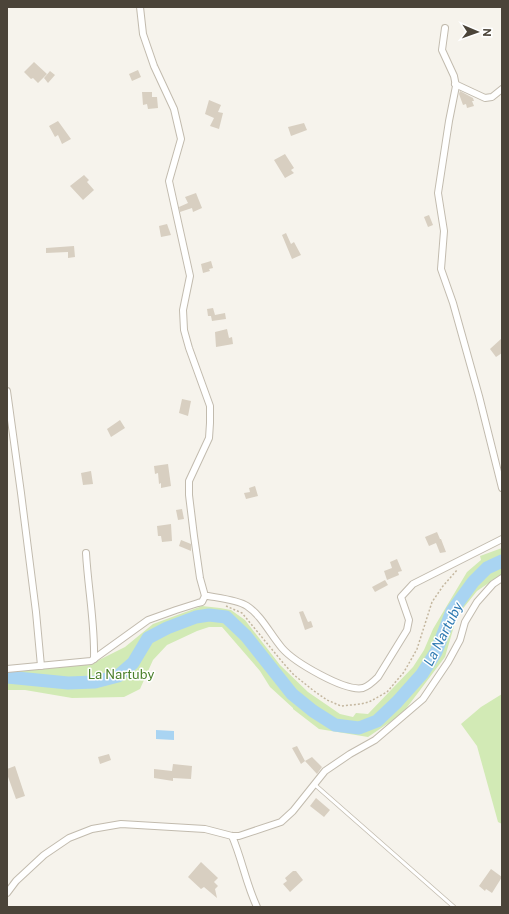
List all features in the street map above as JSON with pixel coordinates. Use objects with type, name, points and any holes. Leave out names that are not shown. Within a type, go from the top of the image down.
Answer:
[{"type":"street","points":[[7,669],[91,661],[148,620],[202,602],[205,596],[200,578],[194,536],[189,495],[189,481],[209,438],[210,412],[208,400],[184,330],[183,310],[190,276],[169,181],[181,139],[174,109],[154,66],[143,34],[140,7]]},
{"type":"street","points":[[445,28],[442,50],[454,76],[455,84],[438,193],[444,231],[441,269],[453,303],[479,396],[502,488]]},
{"type":"street","points":[[455,84],[485,98],[492,97],[502,89]]},
{"type":"street","points":[[7,391],[40,641],[41,666]]},
{"type":"street","points":[[205,596],[246,605],[258,616],[283,649],[297,662],[345,686],[363,688],[374,682],[408,630],[409,620],[401,597],[404,593],[413,584],[502,539]]},
{"type":"street","points":[[86,553],[94,640],[94,659]]},
{"type":"street","points":[[7,893],[16,881],[44,855],[68,838],[92,829],[122,824],[205,829],[232,836],[239,836],[281,822],[294,811],[325,771],[350,754],[375,740],[423,699],[448,662],[460,640],[465,622],[477,602],[492,584],[502,578]]},
{"type":"street","points":[[232,836],[257,907]]},
{"type":"lane","points":[[314,784],[454,907]]},
{"type":"path","points":[[224,606],[242,614],[294,675],[327,700],[341,706],[369,702],[387,692],[404,672],[416,649],[432,602],[440,589],[458,569],[461,560]]},
{"type":"green space","name":"La Nartuby","points":[[502,548],[502,574],[477,591],[457,616],[445,657],[402,714],[368,737],[319,729],[293,709],[270,687],[260,671],[222,627],[209,627],[167,645],[153,660],[140,689],[124,697],[72,698],[25,690],[7,690],[7,672],[91,664],[125,647],[153,624],[202,606],[231,610],[245,620],[280,665],[308,692],[340,714],[353,717],[356,713],[368,714],[413,667],[424,650],[433,629],[467,572],[481,560],[480,556]]},
{"type":"green space","points":[[502,694],[502,824],[498,822],[477,746],[461,724],[481,707]]},
{"type":"water","points":[[156,730],[174,731],[174,740],[156,739]]},
{"type":"building","points":[[34,62],[47,74],[38,83],[24,72]]},
{"type":"building","points":[[138,70],[141,77],[132,81],[129,74]]},
{"type":"building","points":[[50,71],[55,75],[48,83],[44,78]]},
{"type":"building","points":[[460,91],[473,98],[474,101],[472,101],[474,106],[467,108],[466,104],[463,105],[459,94]]},
{"type":"building","points":[[142,92],[152,92],[152,97],[157,97],[158,108],[148,109],[147,104],[143,105]]},
{"type":"building","points":[[209,100],[221,105],[218,112],[223,113],[219,129],[210,126],[214,118],[205,114]]},
{"type":"building","points":[[58,121],[71,139],[62,144],[58,135],[55,137],[49,126]]},
{"type":"building","points":[[304,123],[307,130],[291,136],[288,127]]},
{"type":"building","points":[[285,154],[294,168],[291,170],[294,173],[285,178],[274,160]]},
{"type":"building","points":[[84,175],[89,180],[87,182],[94,190],[83,200],[70,186]]},
{"type":"building","points":[[196,193],[202,208],[193,212],[192,208],[180,212],[179,207],[188,203],[185,197]]},
{"type":"building","points":[[429,215],[433,225],[428,227],[424,217]]},
{"type":"building","points":[[167,224],[171,235],[161,237],[159,226]]},
{"type":"building","points":[[286,233],[291,244],[294,242],[301,255],[292,259],[282,235]]},
{"type":"building","points":[[74,246],[75,257],[68,258],[68,252],[46,253],[46,248]]},
{"type":"building","points":[[211,261],[213,268],[209,269],[210,271],[203,273],[201,264]]},
{"type":"building","points":[[213,308],[215,315],[225,313],[226,319],[212,321],[211,316],[208,316],[207,309]]},
{"type":"building","points":[[227,329],[229,338],[232,337],[233,344],[216,347],[215,332]]},
{"type":"building","points":[[502,338],[502,353],[496,357],[490,349]]},
{"type":"building","points":[[182,399],[191,401],[188,416],[179,413]]},
{"type":"building","points":[[120,420],[125,428],[111,437],[107,429]]},
{"type":"building","points":[[168,464],[171,486],[161,488],[158,473],[155,474],[154,466]]},
{"type":"building","points":[[91,471],[93,484],[83,485],[81,473]]},
{"type":"building","points":[[255,486],[258,496],[246,499],[244,493],[250,492],[249,488]]},
{"type":"building","points":[[182,509],[184,519],[178,520],[176,510]]},
{"type":"building","points":[[171,524],[172,541],[162,542],[161,536],[158,536],[157,526]]},
{"type":"building","points":[[437,532],[446,552],[440,553],[436,543],[429,546],[425,537]]},
{"type":"building","points":[[181,540],[191,544],[191,551],[179,546]]},
{"type":"building","points":[[397,559],[402,571],[398,572],[399,575],[387,580],[384,571],[392,568],[390,562]]},
{"type":"building","points":[[385,580],[388,585],[375,592],[372,587]]},
{"type":"building","points":[[303,611],[308,622],[311,621],[313,627],[305,630],[299,612]]},
{"type":"building","points":[[297,746],[305,761],[301,764],[292,748]]},
{"type":"building","points":[[109,754],[111,760],[100,764],[98,757]]},
{"type":"building","points":[[312,757],[322,767],[317,774],[305,761]]},
{"type":"building","points":[[173,764],[192,766],[191,779],[173,778],[173,781],[154,778],[154,769],[172,771]]},
{"type":"building","points":[[15,766],[25,796],[16,799],[7,774],[7,769]]},
{"type":"building","points":[[316,798],[330,810],[324,817],[310,806]]},
{"type":"building","points":[[201,862],[218,878],[214,882],[218,886],[215,889],[217,898],[204,887],[201,889],[188,877]]},
{"type":"building","points":[[491,869],[502,877],[492,893],[486,889],[485,891],[479,886]]},
{"type":"building","points":[[293,871],[296,871],[303,880],[290,892],[283,884],[287,881],[285,878]]},
{"type":"waterway","name":"La Nartuby","points":[[7,677],[68,683],[95,682],[118,676],[133,663],[148,638],[167,628],[196,617],[209,615],[226,617],[246,636],[292,694],[313,711],[335,725],[359,728],[377,721],[397,702],[422,674],[436,652],[452,611],[473,582],[487,568],[502,561]]}]
